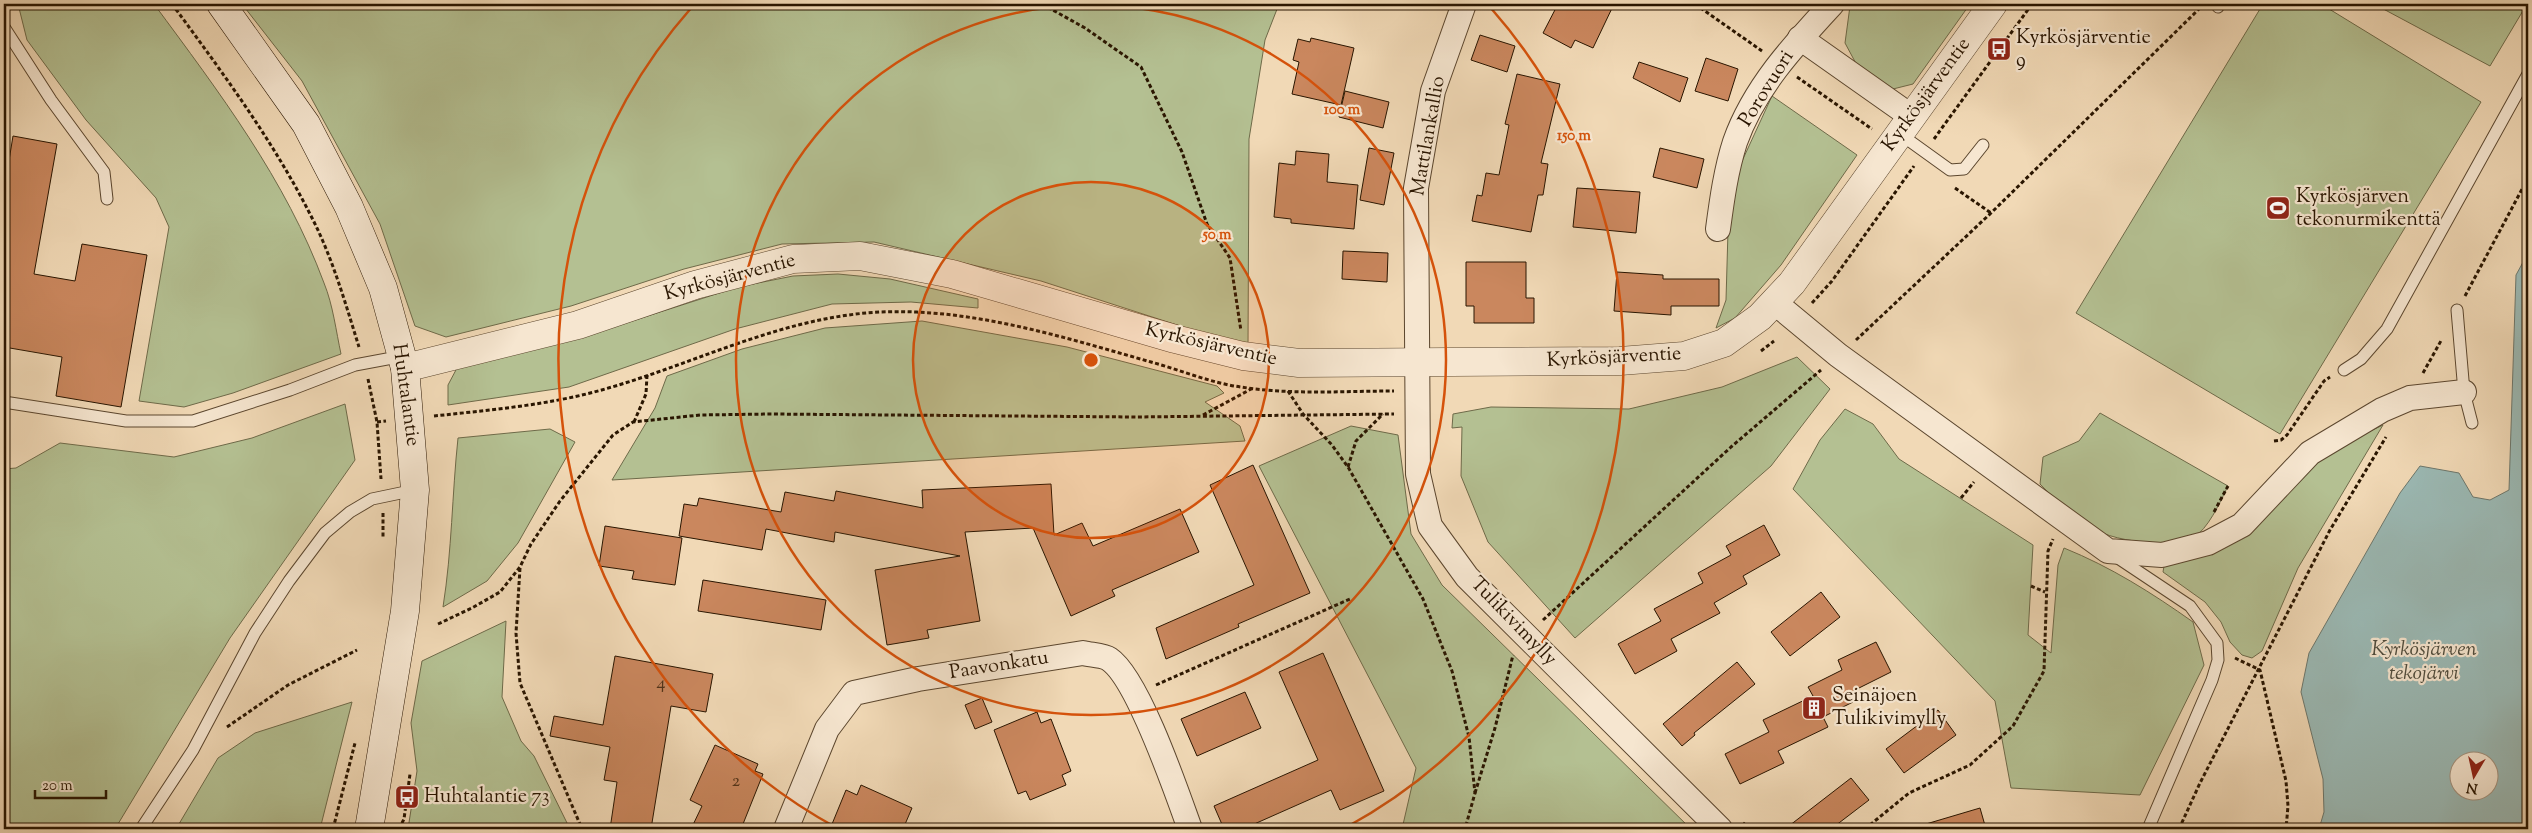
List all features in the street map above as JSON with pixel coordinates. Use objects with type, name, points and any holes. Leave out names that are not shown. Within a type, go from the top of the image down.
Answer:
[{"type":"street","name":"Huhtalantie","points":[[221,4],[306,124],[348,207],[383,288],[404,362],[415,490],[406,611],[369,829]]},
{"type":"street","name":"Mattilankallio","points":[[1417,361],[1416,188],[1434,91],[1464,4]]},
{"type":"street","name":"Porovuori","points":[[1718,229],[1726,177],[1736,141],[1754,101],[1779,64],[1832,4]]},
{"type":"street","name":"Kyrkösjärventie","points":[[404,362],[578,325],[695,285],[792,259],[860,256],[952,274],[1166,337],[1243,356],[1300,363],[1620,361],[1684,356],[1724,343],[1760,317],[1792,283],[1993,4]]},
{"type":"street","name":"Porovuori","points":[[1800,38],[1906,126]]},
{"type":"street","points":[[1774,302],[1838,355],[1946,424],[2063,518],[2108,551],[2162,555],[2208,543],[2242,525],[2310,453],[2382,410],[2410,398],[2464,392]]},
{"type":"street","name":"Tulikivimylly","points":[[1417,361],[1418,474],[1430,526],[1467,576],[1720,829]]},
{"type":"street","name":"Paavonkatu","points":[[786,829],[827,729],[854,693],[918,679],[1082,653],[1108,658],[1128,679],[1190,829]]},
{"type":"lane","points":[[4,27],[50,100],[104,172],[108,199]]},
{"type":"lane","points":[[2344,370],[2361,358],[2387,329],[2528,74]]},
{"type":"lane","points":[[1906,126],[1925,152],[1950,170],[1964,169],[1983,145]]},
{"type":"lane","points":[[2457,310],[2464,392],[2472,423]]},
{"type":"lane","points":[[4,402],[126,421],[193,421],[365,363],[404,362]]},
{"type":"lane","points":[[141,829],[193,750],[255,632],[289,581],[325,533],[350,512],[372,499],[415,490]]},
{"type":"lane","points":[[2108,551],[2190,606],[2217,643],[2218,660],[2212,680],[2148,829]]},
{"type":"path","points":[[172,4],[248,108],[311,215],[339,280],[365,363],[377,422],[383,541]]},
{"type":"path","points":[[1042,4],[1085,28],[1141,67],[1182,152],[1207,224],[1230,258],[1239,308],[1243,356]]},
{"type":"path","points":[[1695,4],[1779,64]]},
{"type":"path","points":[[1760,351],[1796,320],[1832,281],[2032,4]]},
{"type":"path","points":[[1465,829],[1495,728],[1515,649],[1544,618],[1731,448],[1838,355],[1991,213],[2204,4]]},
{"type":"path","points":[[2410,398],[2528,178]]},
{"type":"path","points":[[377,422],[553,400],[604,390],[759,335],[821,318],[880,312],[936,313],[993,321],[1078,341],[1240,387],[1288,391],[1417,390]]},
{"type":"path","points":[[2274,440],[2281,440],[2287,435],[2324,381],[2344,370]]},
{"type":"path","points":[[633,422],[646,394],[647,375]]},
{"type":"path","points":[[1203,416],[1254,388]]},
{"type":"path","points":[[1288,391],[1303,414],[1332,444],[1348,467],[1423,599],[1452,671],[1469,737],[1475,793]]},
{"type":"path","points":[[438,624],[500,592],[520,568],[532,544],[560,500],[613,435],[633,422],[700,414],[1203,416],[1417,414]]},
{"type":"path","points":[[1348,467],[1356,442],[1383,414]]},
{"type":"path","points":[[2179,829],[2200,784],[2330,530],[2390,431]]},
{"type":"path","points":[[1865,829],[1909,793],[1970,765],[2013,726],[2044,671],[2045,592],[2048,551],[2063,518]]},
{"type":"path","points":[[520,568],[516,633],[520,683],[582,829]]},
{"type":"path","points":[[2031,586],[2045,592]]},
{"type":"path","points":[[1135,694],[1350,599]]},
{"type":"path","points":[[1537,611],[1551,625]]},
{"type":"path","points":[[2217,649],[2260,670]]},
{"type":"path","points":[[226,727],[288,685],[357,650]]},
{"type":"path","points":[[2260,670],[2286,782],[2288,806],[2286,829]]},
{"type":"path","points":[[334,829],[356,741]]},
{"type":"path","points":[[400,829],[404,819],[410,774]]},
{"type":"path","points":[[1743,822],[1750,829]]},
{"type":"green space","points":[[18,4],[154,4],[203,70],[249,138],[291,208],[327,291],[341,354],[233,393],[184,407],[139,401],[169,227],[156,198],[86,120],[27,40]]},
{"type":"green space","points":[[242,4],[1279,4],[1265,40],[1249,139],[1248,348],[1041,281],[874,242],[782,244],[684,269],[571,306],[446,337],[415,326],[380,224],[302,81]]},
{"type":"green space","points":[[1855,4],[1970,4],[1913,84],[1893,89],[1860,71],[1845,43],[1850,6]]},
{"type":"green space","name":"Kyrkösjärven tekonurmikenttä","points":[[2263,4],[2321,4],[2481,102],[2280,434],[2076,313]]},
{"type":"green space","points":[[2374,4],[2527,4],[2490,66]]},
{"type":"green space","points":[[1772,96],[1857,155],[1781,265],[1735,318],[1716,328],[1726,300],[1728,231],[1737,172]]},
{"type":"green space","points":[[838,274],[890,279],[978,299],[978,308],[911,302],[832,304],[735,329],[569,387],[448,405],[448,385],[457,368],[576,339],[738,287],[793,276]]},
{"type":"green space","points":[[922,321],[1067,347],[1217,386],[1224,393],[1205,402],[1240,426],[1245,441],[612,480],[655,408],[667,376],[742,349],[825,328]]},
{"type":"green space","points":[[1797,357],[1830,389],[1771,466],[1575,638],[1488,542],[1461,476],[1462,427],[1452,428],[1453,414],[1491,407],[1629,409],[1722,387]]},
{"type":"green space","points":[[345,404],[355,460],[230,638],[115,829],[4,829],[4,469],[16,468],[60,443],[174,457],[252,438]]},
{"type":"green space","points":[[1845,409],[1873,424],[1899,459],[2033,545],[2028,635],[2051,653],[2058,565],[2064,548],[2131,581],[2193,622],[2204,665],[2140,795],[2011,788],[1995,701],[1793,489],[1820,440]]},
{"type":"green space","points":[[2100,413],[2228,486],[2204,529],[2192,539],[2168,544],[2134,541],[2103,533],[2090,527],[2066,510],[2040,484],[2043,457],[2079,441]]},
{"type":"green space","points":[[2383,425],[2298,568],[2262,651],[2252,658],[2242,655],[2230,642],[2221,622],[2205,602],[2163,572],[2164,566],[2246,532],[2289,493],[2311,466],[2347,442]]},
{"type":"green space","points":[[1351,426],[1398,435],[1411,534],[1442,585],[1691,829],[1402,829],[1416,768],[1259,466]]},
{"type":"green space","points":[[550,429],[575,442],[518,543],[487,581],[443,607],[458,438]]},
{"type":"green space","points":[[506,621],[502,697],[521,741],[534,756],[570,829],[408,829],[417,771],[411,723],[422,661]]},
{"type":"green space","points":[[352,702],[320,829],[176,829],[218,758],[255,733]]},
{"type":"water","name":"Kyrkösjärven tekojärvi","points":[[2528,253],[2528,829],[2319,829],[2324,812],[2323,779],[2301,692],[2309,653],[2400,493],[2420,466],[2459,473],[2473,497],[2490,500],[2509,490],[2516,275]]},
{"type":"building","points":[[1558,4],[1614,4],[1593,48],[1575,40],[1571,48],[1543,33]]},
{"type":"building","points":[[1480,35],[1515,46],[1507,72],[1471,60]]},
{"type":"building","points":[[1311,38],[1354,48],[1341,105],[1292,94],[1299,62],[1293,60],[1298,39],[1310,42]]},
{"type":"building","points":[[1706,58],[1738,69],[1728,101],[1695,91]]},
{"type":"building","points":[[1639,62],[1688,78],[1680,102],[1633,78]]},
{"type":"building","points":[[1517,74],[1560,84],[1541,163],[1548,164],[1543,195],[1538,195],[1531,232],[1472,221],[1477,195],[1482,196],[1486,173],[1499,175],[1509,125],[1505,124]]},
{"type":"building","points":[[1345,91],[1389,102],[1383,128],[1339,117]]},
{"type":"building","points":[[13,136],[57,144],[34,274],[75,281],[82,244],[147,255],[121,407],[56,396],[62,357],[4,347],[4,191]]},
{"type":"building","points":[[1369,148],[1394,153],[1384,205],[1360,200]]},
{"type":"building","points":[[1660,148],[1704,159],[1697,188],[1653,177]]},
{"type":"building","points":[[1296,151],[1329,154],[1327,182],[1358,185],[1354,229],[1291,223],[1291,219],[1274,217],[1279,163],[1295,165]]},
{"type":"building","points":[[1577,188],[1640,192],[1636,233],[1573,227]]},
{"type":"building","points":[[1343,251],[1388,253],[1387,282],[1342,279]]},
{"type":"building","points":[[1466,262],[1526,262],[1526,298],[1534,298],[1534,323],[1474,323],[1474,306],[1466,306]]},
{"type":"building","points":[[1617,272],[1663,275],[1663,279],[1719,279],[1719,306],[1671,306],[1671,315],[1614,311]]},
{"type":"building","points":[[1253,465],[1310,593],[1238,624],[1239,627],[1166,659],[1156,628],[1254,585],[1210,485]]},
{"type":"building","points":[[1051,484],[1054,535],[1082,523],[1093,546],[1180,509],[1199,552],[1112,590],[1115,596],[1071,616],[1033,528],[965,532],[980,621],[927,630],[929,638],[887,645],[875,570],[960,556],[835,532],[834,542],[766,529],[762,550],[679,536],[684,504],[697,506],[699,498],[781,512],[785,492],[834,501],[836,491],[923,508],[922,490]]},
{"type":"building","points":[[1764,525],[1780,555],[1743,576],[1747,584],[1714,603],[1720,613],[1671,639],[1677,651],[1635,674],[1618,644],[1661,621],[1654,609],[1703,583],[1698,573],[1731,555],[1726,546]]},
{"type":"building","points":[[605,526],[682,538],[675,585],[632,579],[634,571],[599,566]]},
{"type":"building","points":[[703,580],[826,600],[821,630],[698,611]]},
{"type":"building","points":[[1821,592],[1840,617],[1790,656],[1771,632]]},
{"type":"building","name":"Seinäjoen Tulikivimylly","points":[[1876,642],[1891,672],[1853,691],[1857,700],[1823,717],[1828,727],[1778,751],[1784,763],[1740,784],[1725,754],[1769,732],[1763,720],[1813,696],[1808,687],[1842,670],[1838,660]]},
{"type":"building","points":[[1323,653],[1384,791],[1340,810],[1331,790],[1243,829],[1224,829],[1214,806],[1318,760],[1279,672]]},
{"type":"building","points":[[615,656],[713,674],[706,712],[671,706],[651,829],[610,829],[617,782],[604,780],[610,747],[550,736],[554,716],[603,725]]},
{"type":"building","points":[[1737,662],[1755,684],[1694,733],[1695,735],[1682,746],[1663,724]]},
{"type":"building","points":[[1245,692],[1261,728],[1197,756],[1181,719]]},
{"type":"building","points":[[982,698],[992,722],[975,729],[965,705]]},
{"type":"building","points":[[1938,710],[1956,735],[1904,773],[1886,749]]},
{"type":"building","points":[[1037,712],[1041,723],[1051,719],[1071,771],[1062,775],[1066,785],[1030,800],[1026,791],[1018,794],[994,730]]},
{"type":"building","points":[[715,745],[758,764],[755,771],[763,774],[741,829],[691,829],[702,806],[690,800]]},
{"type":"building","points":[[1851,778],[1869,800],[1831,829],[1785,829]]},
{"type":"building","points":[[861,785],[912,808],[903,829],[830,829],[846,790],[857,795]]},
{"type":"building","points":[[1980,808],[1986,829],[1926,829],[1926,824]]},
{"type":"place","name":"Kyrkösjärventie 9","points":[[1999,49]]},
{"type":"place","name":"Kyrkösjärven tekonurmikenttä","points":[[2278,208]]},
{"type":"place","name":"Seinäjoen Tulikivimylly","points":[[1814,708]]},
{"type":"place","name":"Huhtalantie 73","points":[[407,797]]}]
